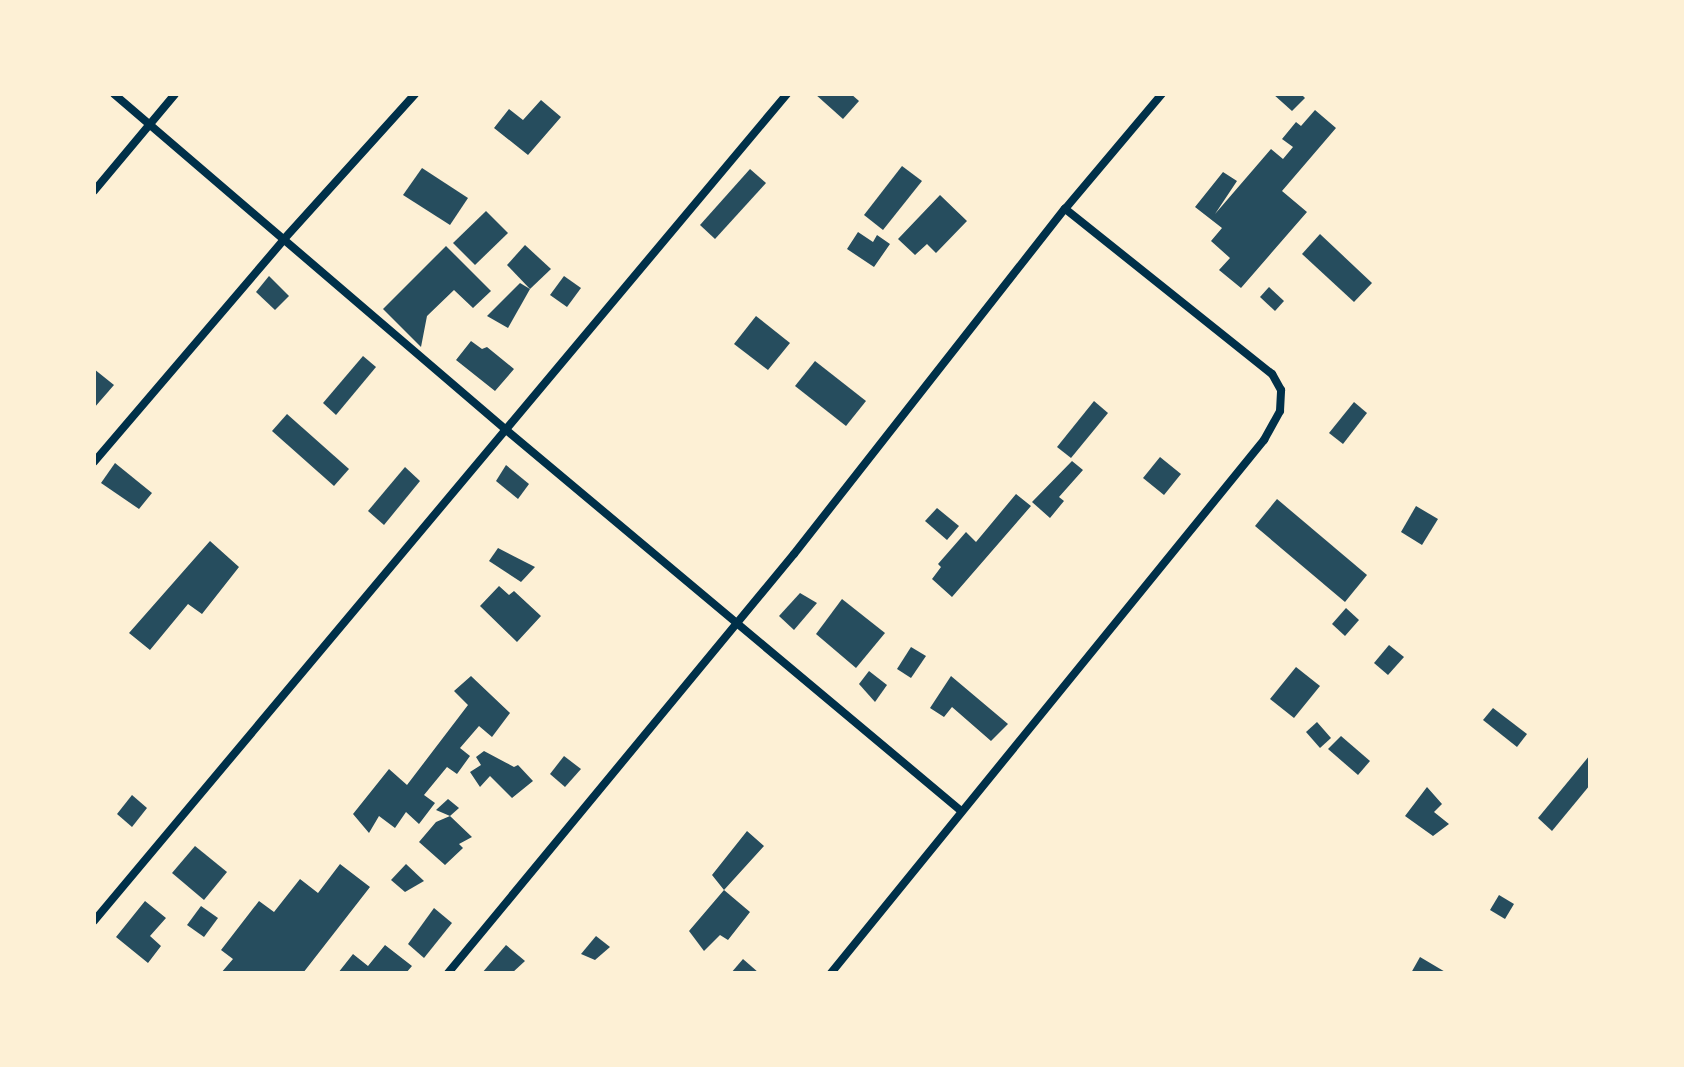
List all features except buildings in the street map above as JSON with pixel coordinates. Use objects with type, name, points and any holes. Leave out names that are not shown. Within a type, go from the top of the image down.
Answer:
[{"type":"street","points":[[114,94],[505,429],[960,810]]},
{"type":"street","points":[[94,191],[175,94]]},
{"type":"street","points":[[94,462],[285,238],[415,94]]},
{"type":"street","points":[[94,921],[787,94]]},
{"type":"street","points":[[448,973],[737,624],[1065,209],[1162,94]]},
{"type":"street","points":[[831,973],[960,810],[1264,440],[1280,411],[1281,390],[1272,374],[1065,209]]}]
